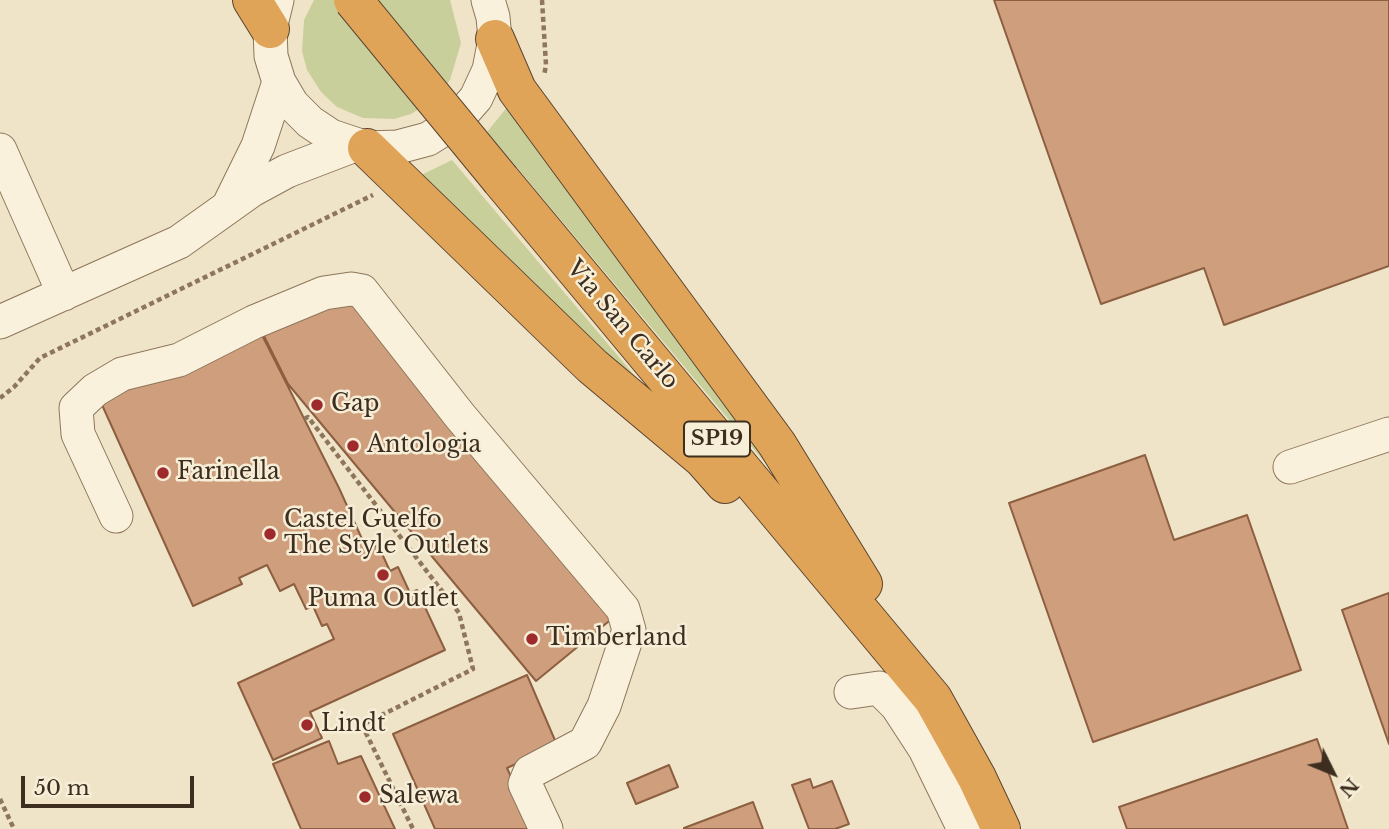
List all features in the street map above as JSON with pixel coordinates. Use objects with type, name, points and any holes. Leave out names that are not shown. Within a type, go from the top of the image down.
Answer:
[{"type":"highway","name":"Via San Carlo","points":[[353,0],[933,699],[977,778],[1000,829]]},
{"type":"highway","points":[[495,39],[517,90],[777,444],[933,699]]},
{"type":"highway","points":[[361,147],[592,366],[703,459],[799,567],[933,699]]},
{"type":"street","points":[[266,10],[271,56],[279,82],[292,104],[310,122],[331,136],[361,147],[398,148],[428,139],[455,122],[476,98],[489,70],[495,39],[488,0]]},
{"type":"street","points":[[228,207],[258,146],[279,82]]},
{"type":"street","points":[[0,323],[179,243],[252,190],[287,171],[361,147]]},
{"type":"street","points":[[0,150],[64,294]]},
{"type":"street","points":[[116,516],[78,434],[76,408],[94,390],[122,374],[178,360],[254,322],[324,293],[351,289],[362,291],[460,416],[623,609],[629,630],[604,706],[585,743],[530,772],[525,784],[546,829]]},
{"type":"street","points":[[1290,467],[1389,435]]},
{"type":"street","points":[[851,691],[879,688],[897,706],[925,750],[964,829]]},
{"type":"path","points":[[539,87],[546,65],[542,0]]},
{"type":"path","points":[[0,398],[14,387],[40,358],[381,191]]},
{"type":"path","points":[[304,419],[308,417],[459,613],[473,669],[362,725],[413,829]]},
{"type":"path","points":[[0,799],[14,829]]},
{"type":"green space","points":[[314,0],[450,0],[461,43],[450,80],[434,100],[411,114],[394,119],[363,118],[337,107],[321,92],[307,70],[302,51],[304,20]]},
{"type":"green space","points":[[512,101],[798,502],[487,132]]},
{"type":"green space","points":[[452,160],[657,402],[413,179]]},
{"type":"building","points":[[994,0],[1389,0],[1389,266],[1224,325],[1204,268],[1101,304]]},
{"type":"building","points":[[347,293],[614,617],[536,681],[288,384],[260,328]]},
{"type":"building","points":[[258,327],[367,550],[378,545],[390,571],[398,567],[410,593],[417,590],[445,650],[310,712],[322,738],[273,760],[238,683],[334,639],[327,624],[322,626],[313,606],[306,609],[294,584],[280,591],[267,565],[239,578],[242,584],[193,606],[98,396]]},
{"type":"building","points":[[1145,455],[1174,540],[1247,515],[1301,670],[1093,742],[1009,503]]},
{"type":"building","points":[[1389,593],[1389,744],[1342,610]]},
{"type":"building","points":[[527,675],[557,745],[507,768],[534,829],[435,829],[393,734]]},
{"type":"building","points":[[1317,739],[1348,829],[1127,829],[1119,807]]},
{"type":"building","points":[[329,741],[338,764],[361,756],[395,829],[301,829],[273,764]]},
{"type":"building","points":[[669,765],[678,787],[636,804],[627,783]]},
{"type":"building","points":[[810,779],[813,788],[832,781],[849,824],[835,829],[809,829],[792,785]]},
{"type":"building","points":[[753,802],[763,829],[684,829],[684,828]]},
{"type":"place","name":"Gap","points":[[317,405]]},
{"type":"place","name":"Antologia","points":[[353,446]]},
{"type":"place","name":"Farinella","points":[[163,473]]},
{"type":"place","name":"Castel Guelfo The Style Outlets","points":[[270,534]]},
{"type":"place","name":"Puma Outlet","points":[[383,575]]},
{"type":"place","name":"Timberland","points":[[532,639]]},
{"type":"place","name":"Lindt","points":[[307,725]]},
{"type":"place","name":"Salewa","points":[[365,797]]}]
